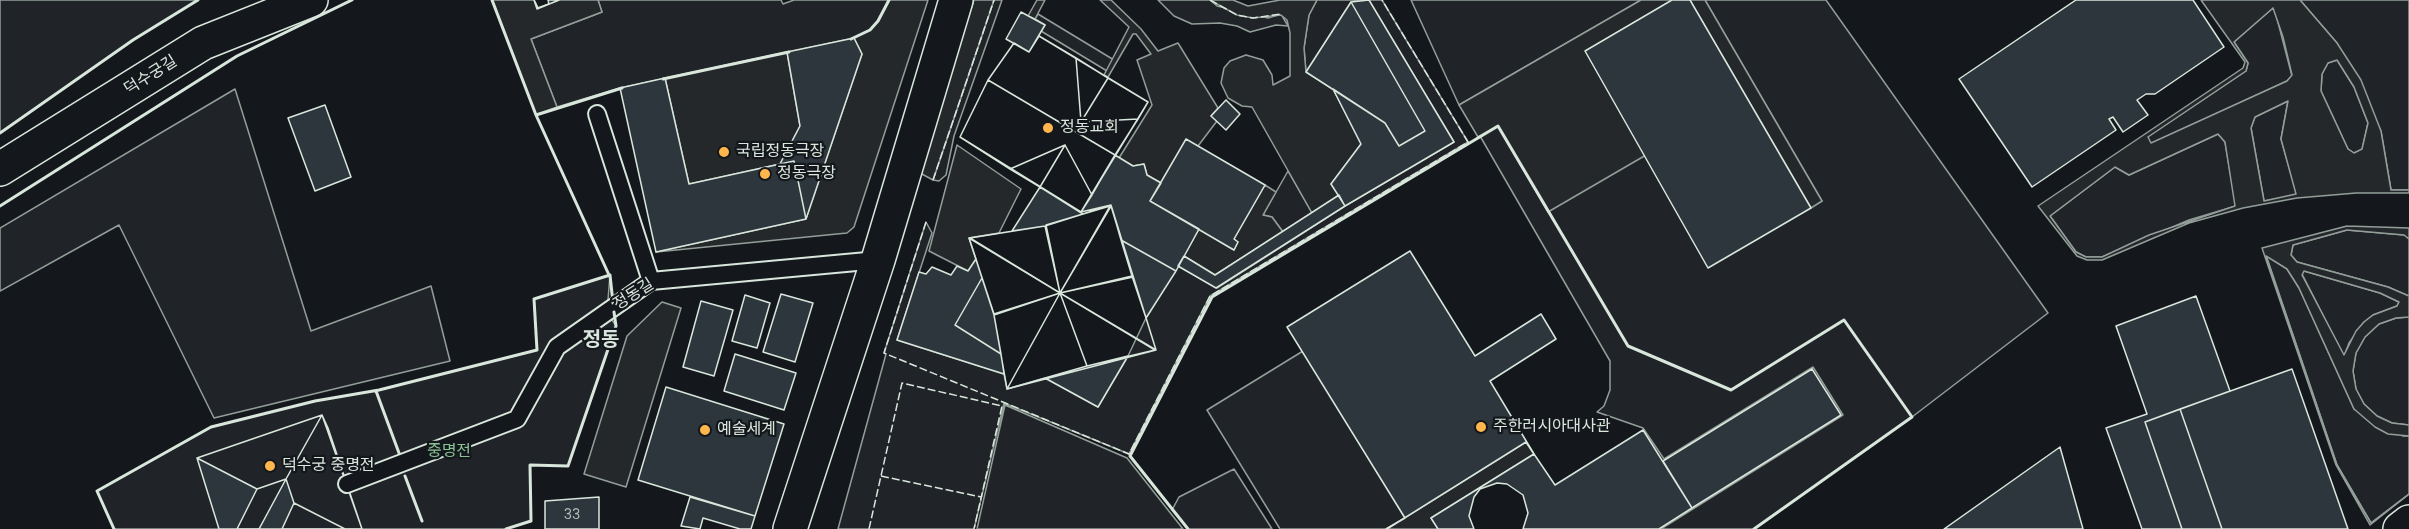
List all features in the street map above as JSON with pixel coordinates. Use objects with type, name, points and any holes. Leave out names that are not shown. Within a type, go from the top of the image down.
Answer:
[{"type":"street","name":"덕수궁길","points":[[0,169],[203,44],[311,0]]},
{"type":"street","points":[[789,529],[878,260],[956,0]]},
{"type":"street","points":[[2400,529],[2409,522]]},
{"type":"lane","points":[[597,114],[651,280]]},
{"type":"lane","name":"정동길","points":[[347,484],[517,419],[557,347],[651,280],[878,260]]},
{"type":"green space","points":[[0,0],[198,0],[133,40],[0,133]]},
{"type":"green space","points":[[598,0],[781,0],[783,4],[794,0],[889,0],[878,21],[870,30],[854,38],[620,88],[557,107],[531,39],[602,12]]},
{"type":"green space","points":[[994,0],[1002,0],[954,136],[946,175],[939,181],[933,180]]},
{"type":"green space","points":[[1158,0],[1210,0],[1217,6],[1268,18],[1281,14],[1288,26],[1276,25],[1250,32],[1237,26],[1220,23],[1192,24],[1174,16]]},
{"type":"green space","points":[[1317,0],[1361,0],[1351,2],[1306,72],[1304,48],[1307,28],[1309,15]]},
{"type":"green space","points":[[1369,0],[1382,0],[1468,142],[1210,296],[1129,454],[1004,403],[974,529],[838,529],[886,354],[884,353],[926,222],[932,233],[897,340],[1004,374],[1007,389],[1045,378],[1098,407],[1128,356],[1146,318],[1178,266],[1217,288],[1345,206],[1454,142]]},
{"type":"green space","points":[[1411,0],[1641,0],[1459,105]]},
{"type":"green space","points":[[1705,0],[1826,0],[2048,313],[1912,417],[1754,529],[1661,529],[1843,415],[1813,367],[1664,459],[1643,428],[1597,412],[1604,406],[1610,390],[1610,361],[1480,136],[1498,126],[1646,155],[1708,267],[1822,201]]},
{"type":"green space","points":[[2300,0],[2409,0],[2409,190],[2391,190],[2381,131],[2337,43]]},
{"type":"green space","points":[[2274,7],[2292,76],[2287,81],[2151,144],[2147,137],[2246,71],[2248,63],[2234,42]]},
{"type":"green space","points":[[1038,14],[1114,60],[1107,71],[1041,31],[1045,25],[1035,19]]},
{"type":"green space","points":[[2337,60],[2354,87],[2368,123],[2362,150],[2354,153],[2348,149],[2321,91],[2322,74],[2328,63]]},
{"type":"green space","points":[[235,89],[311,331],[431,286],[450,361],[214,418],[119,225],[0,291],[0,228]]},
{"type":"green space","points":[[2288,101],[2281,139],[2297,195],[2264,201],[2251,128],[2255,117]]},
{"type":"green space","points":[[2218,134],[2225,142],[2236,206],[2189,220],[2102,257],[2086,257],[2076,252],[2050,216],[2115,167],[2129,175]]},
{"type":"green space","points":[[1288,171],[1312,213],[1283,232],[1272,217],[1263,215]]},
{"type":"green space","points":[[2347,230],[2405,235],[2409,239],[2409,296],[2388,287],[2297,262],[2291,255],[2293,245]]},
{"type":"green space","points":[[2266,255],[2287,269],[2299,288],[2354,409],[2403,436],[2409,436],[2409,494],[2371,523],[2337,465]]},
{"type":"green space","points":[[2304,271],[2380,293],[2399,302],[2397,306],[2373,315],[2364,322],[2349,343],[2344,356],[2302,274]]},
{"type":"green space","name":"중명전","points":[[610,275],[607,312],[616,326],[568,466],[530,465],[531,521],[506,529],[114,529],[97,491],[211,427],[315,401],[379,390],[537,350],[534,299]]},
{"type":"green space","points":[[2409,317],[2409,425],[2392,423],[2377,416],[2364,404],[2356,389],[2353,371],[2356,353],[2365,337],[2379,324],[2396,318]]},
{"type":"green space","points":[[1303,351],[1405,518],[1386,529],[1280,529],[1207,410]]},
{"type":"green space","points":[[1005,405],[1127,458],[1183,529],[977,529]]},
{"type":"green space","points":[[1234,469],[1272,529],[1188,529],[1172,510],[1179,497]]},
{"type":"shaded area","points":[[492,0],[534,0],[538,8],[559,0],[598,0],[602,12],[531,39],[557,107],[536,115]]},
{"type":"shaded area","points":[[889,0],[928,0],[854,227],[847,233],[656,252],[806,219],[862,54],[854,38],[870,30],[878,21]]},
{"type":"shaded area","points":[[974,0],[994,0],[933,180],[920,173],[921,162]]},
{"type":"shaded area","points":[[1037,0],[1045,0],[1035,19],[1028,16]]},
{"type":"shaded area","points":[[1100,0],[1111,0],[1141,29],[1158,51],[1178,43],[1218,108],[1211,116],[1217,121],[1198,146],[1161,183],[1147,175],[1144,164],[1133,166],[1119,158],[1152,105],[1137,60],[1151,54],[1136,34],[1133,34],[1108,77],[1104,75],[1129,27]]},
{"type":"shaded area","points":[[1210,0],[1233,0],[1248,6],[1280,0],[1317,0],[1309,15],[1307,28],[1304,48],[1306,72],[1333,89],[1361,144],[1331,184],[1339,195],[1312,213],[1252,107],[1242,106],[1228,98],[1221,83],[1224,68],[1230,61],[1246,55],[1263,60],[1272,75],[1273,85],[1290,76],[1290,33],[1287,20],[1281,15],[1253,18],[1237,15]]},
{"type":"shaded area","points":[[1641,0],[1672,0],[1586,51],[1646,155],[1548,212],[1498,126],[1478,137],[1459,105]]},
{"type":"shaded area","points":[[1690,0],[1705,0],[1822,201],[1811,208]]},
{"type":"shaded area","points":[[2201,0],[2300,0],[2337,43],[2361,80],[2381,131],[2391,190],[2409,190],[2409,193],[2356,193],[2297,198],[2243,208],[2189,223],[2102,260],[2087,260],[2077,256],[2038,206],[2243,68],[2245,62]],"holes":[[[2273,8],[2292,75],[2287,81],[2151,143],[2148,137],[2246,71],[2248,63],[2234,42]],[[2337,60],[2354,87],[2368,123],[2362,149],[2354,153],[2348,149],[2321,91],[2322,74],[2328,63]],[[2288,101],[2281,139],[2296,194],[2264,201],[2251,128],[2255,117]],[[2218,134],[2225,142],[2235,206],[2149,235],[2102,257],[2086,257],[2076,252],[2050,216],[2115,167],[2129,175]]]},
{"type":"shaded area","points":[[787,52],[800,126],[780,164],[689,184],[665,78]]},
{"type":"shaded area","points":[[957,145],[1021,189],[999,233],[969,238],[976,259],[968,271],[929,251]]},
{"type":"shaded area","points":[[1265,185],[1276,192],[1263,215],[1272,217],[1283,232],[1215,275],[1184,256],[1199,229],[1234,250],[1238,242],[1234,239]]},
{"type":"shaded area","points":[[2347,226],[2409,228],[2409,239],[2404,235],[2347,230],[2293,245],[2291,255],[2297,262],[2388,287],[2409,296],[2409,317],[2396,318],[2379,324],[2365,337],[2356,353],[2353,371],[2356,389],[2364,404],[2377,416],[2392,423],[2409,425],[2409,436],[2388,434],[2375,427],[2354,409],[2299,288],[2287,269],[2266,256],[2337,465],[2371,523],[2409,494],[2370,525],[2336,465],[2262,248]],"holes":[[[2304,271],[2380,293],[2399,302],[2397,306],[2373,315],[2364,322],[2356,331],[2344,355],[2302,275]]]},
{"type":"shaded area","points":[[662,302],[681,308],[626,487],[584,474],[627,336]]},
{"type":"shaded area","points":[[1526,442],[1534,454],[1431,518],[1438,529],[1387,529]]},
{"type":"building","points":[[534,0],[538,8],[549,4],[548,0],[559,0],[537,9]]},
{"type":"building","points":[[1369,0],[1454,142],[1345,206],[1331,184],[1361,144],[1333,89],[1385,123],[1399,146],[1425,131],[1351,2]]},
{"type":"building","points":[[1672,0],[1690,0],[1811,208],[1708,268],[1585,51]]},
{"type":"building","points":[[2076,0],[2193,0],[2224,47],[2155,94],[2146,94],[2137,100],[2148,115],[2123,132],[2113,117],[2109,119],[2116,130],[2032,187],[1959,79]]},
{"type":"building","points":[[1351,2],[1425,131],[1399,146],[1385,123],[1306,72]]},
{"type":"building","points":[[1021,12],[1045,25],[1029,52],[1006,39]]},
{"type":"building","name":"정동교회","points":[[1039,36],[1148,102],[1081,212],[960,137],[988,80],[1014,43],[1029,52]]},
{"type":"building","points":[[1039,36],[1076,58],[1081,122],[1138,119],[1115,155],[988,80],[1014,43],[1029,52]]},
{"type":"building","points":[[854,38],[862,54],[806,219],[794,161],[780,164],[800,126],[787,52]]},
{"type":"building","points":[[1076,58],[1108,78],[1081,122]]},
{"type":"building","name":"정동극장","points":[[665,78],[689,184],[794,161],[806,219],[656,252],[620,88]]},
{"type":"building","points":[[1108,78],[1148,102],[1138,119],[1081,122]]},
{"type":"building","points":[[988,80],[1115,155],[1092,195],[1065,145],[1010,169],[960,137]]},
{"type":"building","points":[[1226,100],[1240,114],[1226,130],[1211,116]]},
{"type":"building","points":[[325,105],[351,177],[315,191],[288,118]]},
{"type":"building","points":[[1186,139],[1265,185],[1234,239],[1238,242],[1234,250],[1150,201]]},
{"type":"building","points":[[1065,145],[1092,195],[1081,212],[1040,187]]},
{"type":"building","points":[[1065,145],[1040,187],[1010,169]]},
{"type":"building","points":[[1115,155],[1133,166],[1144,164],[1147,175],[1161,183],[1150,201],[1199,229],[1176,271],[1121,240],[1111,205],[1081,212]]},
{"type":"building","points":[[1040,187],[1083,214],[1045,226],[1012,231]]},
{"type":"building","points":[[1339,195],[1345,206],[1216,288],[1178,266],[1184,256],[1215,275]]},
{"type":"building","points":[[1111,205],[1156,350],[1007,389],[994,315],[969,238],[1045,226]]},
{"type":"building","points":[[1110,206],[1060,293],[1046,225]]},
{"type":"building","points":[[1111,206],[1132,276],[1060,293]]},
{"type":"building","points":[[1045,226],[1060,293],[970,238]]},
{"type":"building","points":[[969,238],[1060,293],[994,314]]},
{"type":"building","points":[[1121,240],[1176,271],[1146,318],[1132,276]]},
{"type":"building","points":[[1410,251],[1475,356],[1541,314],[1556,339],[1490,381],[1534,454],[1526,442],[1405,518],[1287,327]]},
{"type":"building","points":[[976,259],[982,278],[955,325],[1001,354],[1004,374],[897,340],[919,272],[926,274],[932,267],[951,275],[957,266],[968,271]]},
{"type":"building","points":[[1133,277],[1146,318],[1156,350],[1060,293]]},
{"type":"building","points":[[982,278],[994,315],[1001,354],[955,325]]},
{"type":"building","points":[[1060,293],[1087,366],[1007,389]]},
{"type":"building","points":[[1060,293],[1155,350],[1087,366]]},
{"type":"building","points":[[1060,293],[1007,389],[994,315]]},
{"type":"building","points":[[781,294],[813,303],[795,362],[763,352]]},
{"type":"building","points":[[745,295],[770,303],[757,348],[732,341]]},
{"type":"building","points":[[2196,296],[2230,391],[2145,422],[2182,529],[2142,529],[2106,428],[2147,414],[2116,326]]},
{"type":"building","points":[[701,301],[733,310],[714,376],[683,367]]},
{"type":"building","points":[[735,354],[796,373],[784,410],[724,391]]},
{"type":"building","points":[[1128,356],[1098,407],[1045,378],[1087,366]]},
{"type":"building","points":[[1812,369],[1841,415],[1692,508],[1663,461]]},
{"type":"building","points":[[2292,369],[2348,529],[2222,529],[2180,409]]},
{"type":"building","points":[[666,387],[784,424],[755,516],[638,480]]},
{"type":"building","points":[[2180,409],[2222,529],[2182,529],[2145,422]]},
{"type":"building","name":"덕수궁 중명전","points":[[322,415],[362,529],[219,529],[197,458]]},
{"type":"building","points":[[322,415],[286,479],[257,489],[197,458]]},
{"type":"building","points":[[322,415],[362,529],[345,529],[294,503],[286,479]]},
{"type":"building","points":[[1643,430],[1692,508],[1659,529],[1523,529],[1528,513],[1523,495],[1507,484],[1497,483],[1480,489],[1474,497],[1469,516],[1474,529],[1438,529],[1431,518],[1534,454],[1555,485]]},
{"type":"building","points":[[2060,447],[2083,529],[1944,529]]},
{"type":"building","points":[[286,479],[259,529],[237,529],[257,489]]},
{"type":"building","points":[[599,497],[599,529],[545,529],[545,501]]},
{"type":"building","points":[[690,497],[755,516],[751,529],[740,529],[703,518],[700,529],[681,526]]},
{"type":"building","points":[[294,503],[345,529],[282,529]]},
{"type":"fence","points":[[933,180],[994,0]]},
{"type":"fence","points":[[1210,0],[1237,15],[1253,18],[1281,14]]},
{"type":"fence","points":[[926,222],[884,353],[1129,454],[1210,296],[1468,142],[1382,0]]},
{"type":"fence","points":[[869,529],[902,383],[1002,406],[974,529]]},
{"type":"fence","points":[[881,476],[981,497]]},
{"type":"wall","points":[[0,133],[133,40],[198,0]]},
{"type":"wall","points":[[0,206],[237,56],[352,0]]},
{"type":"wall","points":[[492,0],[536,115],[609,275]]},
{"type":"wall","points":[[851,39],[870,30],[878,21],[889,0]]},
{"type":"wall","points":[[663,79],[789,52]]},
{"type":"wall","points":[[536,115],[622,88]]},
{"type":"wall","points":[[1188,529],[1130,456],[1212,297],[1498,126],[1628,346],[1731,390],[1844,320],[1912,417],[1754,529]]},
{"type":"wall","points":[[114,529],[97,491],[211,427],[315,401],[379,390],[537,350],[534,299],[610,275],[613,303]]},
{"type":"wall","points":[[506,529],[531,521],[530,465],[568,466],[616,326],[614,312]]},
{"type":"wall","points":[[376,391],[399,453]]},
{"type":"wall","points":[[405,476],[422,521]]},
{"type":"place","name":"정동교회","points":[[1048,128]]},
{"type":"place","name":"국립정동극장","points":[[724,152]]},
{"type":"place","name":"정동극장","points":[[765,174]]},
{"type":"place","name":"주한러시아대사관","points":[[1481,427]]},
{"type":"place","name":"예술세계","points":[[705,430]]},
{"type":"place","name":"덕수궁 중명전","points":[[270,466]]},
{"type":"district","name":"정동","points":[[601,341]]}]
